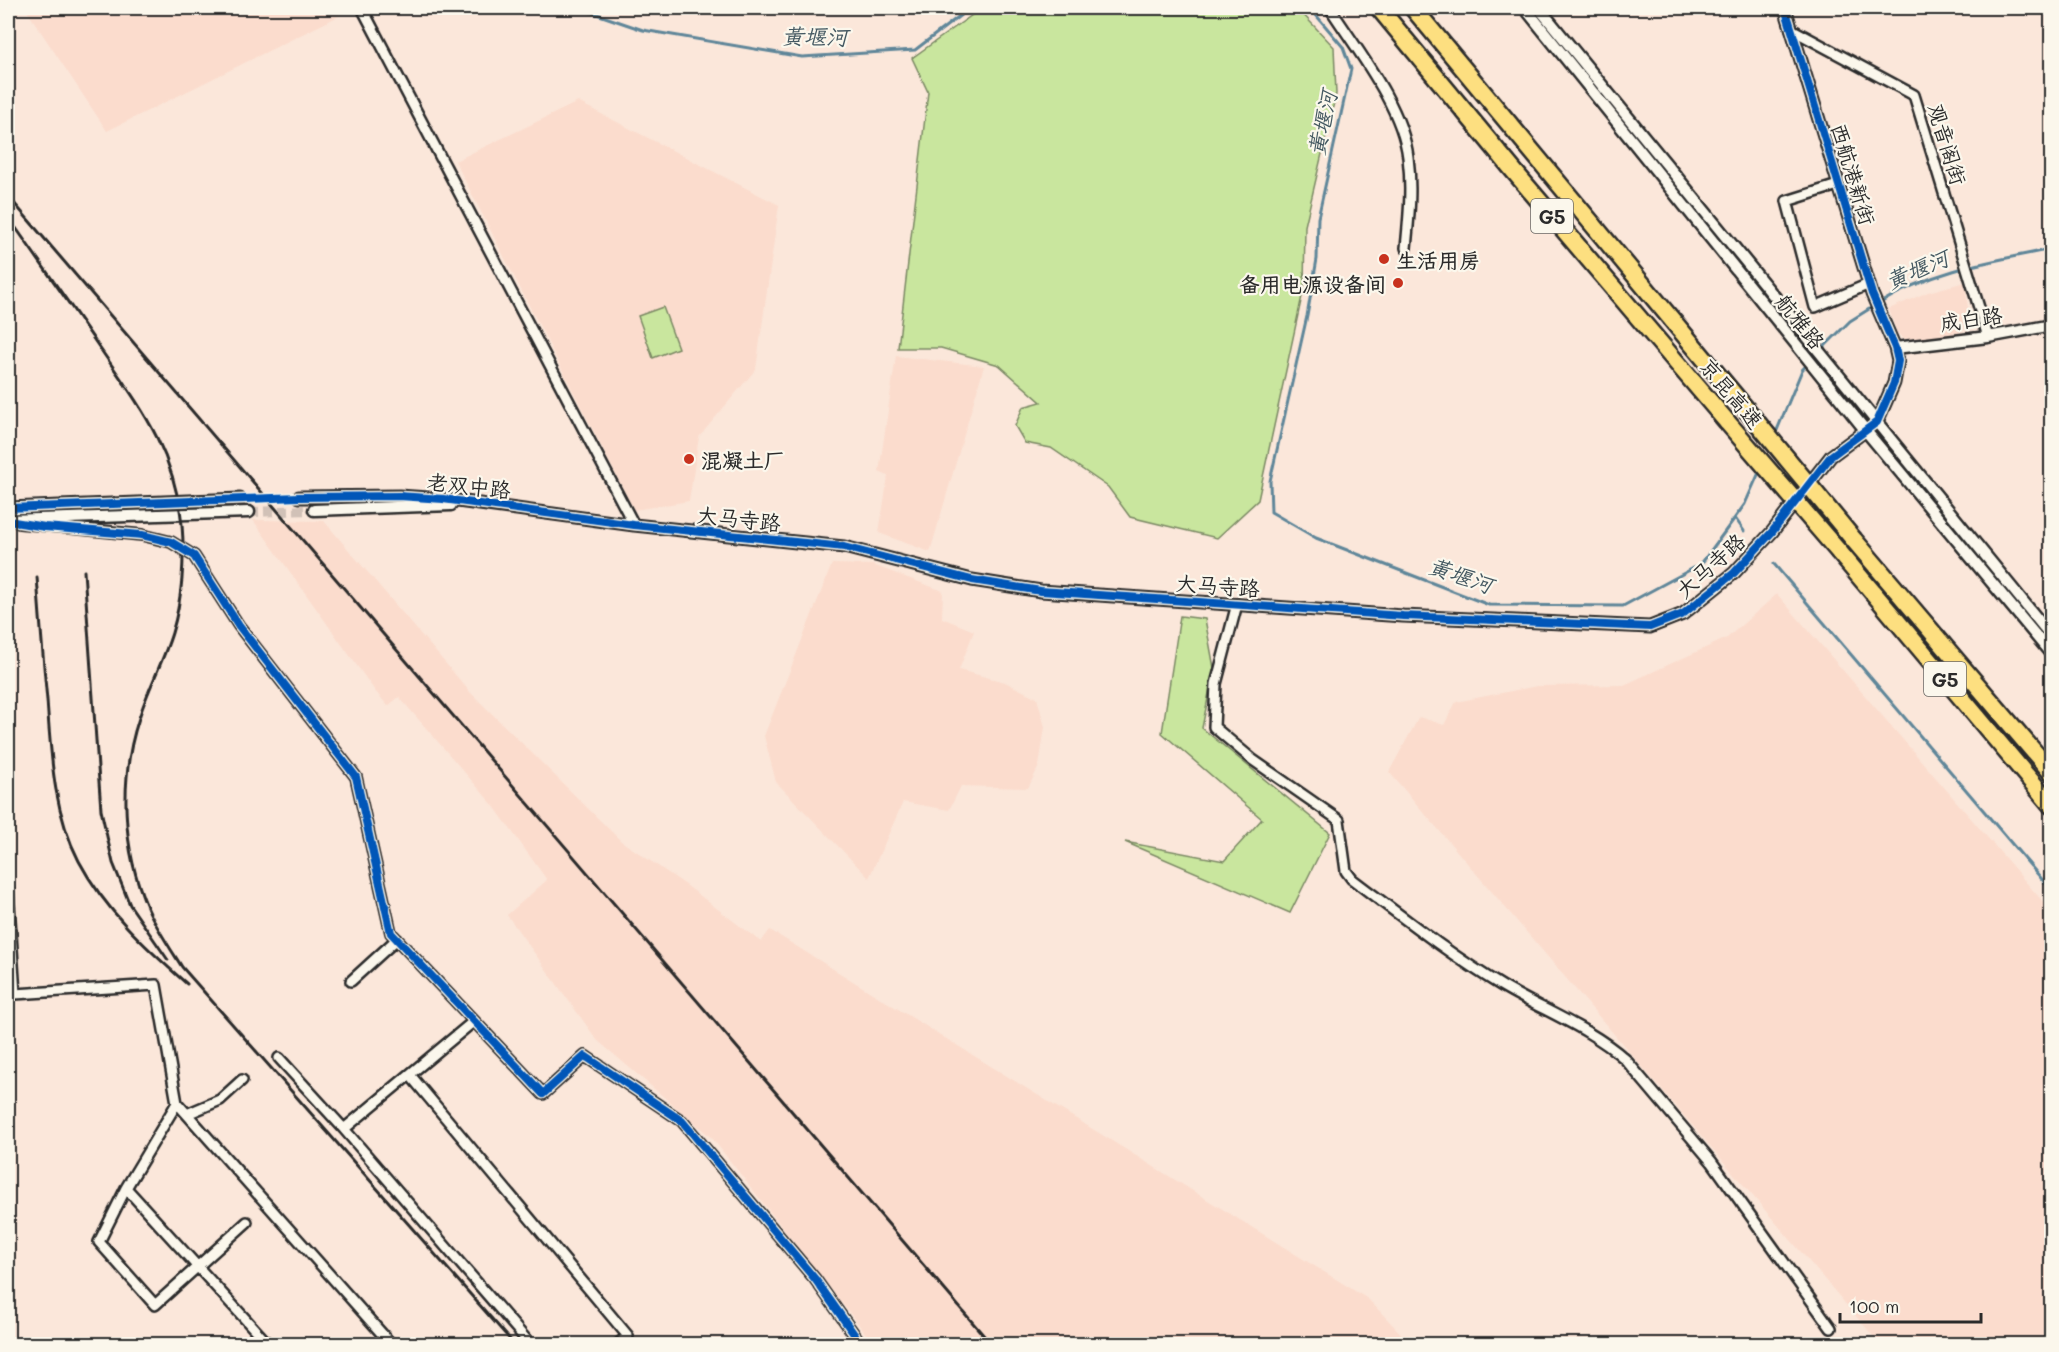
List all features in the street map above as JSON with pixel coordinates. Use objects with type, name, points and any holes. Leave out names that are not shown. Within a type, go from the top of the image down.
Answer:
[{"type":"highway","name":"京昆高速","points":[[1379,8],[1513,170],[2052,806]]},
{"type":"highway","name":"京昆高速","points":[[1413,8],[1854,540],[2052,773]]},
{"type":"street","points":[[362,8],[634,525]]},
{"type":"street","points":[[1330,8],[1397,116],[1408,154],[1411,193],[1406,248]]},
{"type":"street","name":"航雅路","points":[[1525,8],[1814,368],[2052,656]]},
{"type":"street","name":"航雅路","points":[[1539,8],[2052,636]]},
{"type":"street","name":"西航港新街","points":[[1785,8],[1870,289],[1881,321],[1895,348]]},
{"type":"street","name":"观音阁街","points":[[1791,29],[1914,95],[1988,337]]},
{"type":"street","points":[[1838,184],[1787,201],[1815,307],[1870,289]]},
{"type":"street","name":"成白路","points":[[1895,348],[1988,337],[2052,325]]},
{"type":"street","points":[[1877,422],[1894,383],[1898,361],[1895,348]]},
{"type":"street","name":"大马寺路","points":[[634,525],[844,547],[972,580],[1041,591],[1403,616],[1650,627],[1683,614],[1734,573],[1772,532],[1831,456],[1877,422]]},
{"type":"street","name":"老双中路","points":[[299,497],[399,496],[482,504],[634,525]]},
{"type":"street","points":[[8,508],[240,499]]},
{"type":"street","name":"老双中路","points":[[314,510],[482,504]]},
{"type":"street","points":[[8,520],[249,512]]},
{"type":"street","points":[[8,520],[45,527],[142,535],[171,542],[194,556],[239,626],[356,777],[391,933],[543,1094],[585,1056],[682,1121],[815,1279],[861,1344]]},
{"type":"street","points":[[1237,604],[1216,684],[1214,727],[1253,760],[1339,820],[1346,870],[1352,879],[1458,959],[1537,1007],[1608,1044],[1625,1059],[1712,1162],[1831,1328]]},
{"type":"street","points":[[8,889],[15,994],[156,986],[177,1103],[391,1344]]},
{"type":"street","points":[[351,981],[397,939]]},
{"type":"street","points":[[344,1130],[474,1021]]},
{"type":"street","points":[[279,1058],[530,1344]]},
{"type":"street","points":[[410,1075],[628,1336],[618,1344]]},
{"type":"street","points":[[187,1114],[220,1100],[242,1080]]},
{"type":"street","points":[[177,1103],[126,1188],[99,1242],[155,1305],[247,1222]]},
{"type":"street","points":[[126,1188],[268,1344]]},
{"type":"shaded area","points":[[25,8],[352,8],[353,9],[107,131]]},
{"type":"shaded area","points":[[578,102],[779,205],[756,369],[699,437],[689,501],[634,510],[455,161]]},
{"type":"shaded area","points":[[1965,282],[1969,318],[1962,332],[1907,341],[1897,333],[1889,309],[1928,292]]},
{"type":"shaded area","points":[[896,356],[984,366],[930,552],[879,533],[888,476],[879,472]]},
{"type":"shaded area","points":[[253,520],[324,521],[470,692],[621,841],[686,885],[761,942],[770,930],[1368,1299],[1411,1344],[874,1344],[712,1138],[597,1040],[507,915],[547,880],[493,805],[399,697],[388,706],[375,691]]},
{"type":"shaded area","points":[[832,564],[873,565],[943,591],[942,618],[974,631],[959,670],[1005,682],[1037,698],[1045,727],[1039,766],[1028,788],[961,786],[949,810],[903,802],[869,878],[776,782],[764,736]]},
{"type":"shaded area","points":[[1777,594],[2051,911],[2051,1344],[1880,1344],[1389,772],[1419,717],[1444,725],[1456,702],[1537,686],[1624,685],[1727,638]]},
{"type":"green space","points":[[982,8],[1297,8],[1334,47],[1336,94],[1305,226],[1304,287],[1258,500],[1217,538],[1130,517],[1108,487],[1051,448],[1025,443],[1015,426],[1023,407],[1041,402],[999,365],[941,348],[898,348],[928,92],[912,58]]},
{"type":"green space","points":[[663,307],[678,348],[653,358],[638,316]]},
{"type":"green space","points":[[1180,616],[1205,619],[1214,668],[1202,728],[1330,833],[1290,913],[1125,842],[1224,861],[1262,819],[1162,733]]},
{"type":"waterway","name":"黄堰河","points":[[579,8],[643,30],[802,57],[915,50],[970,8]]},
{"type":"waterway","name":"黄堰河","points":[[1310,8],[1343,47],[1351,69],[1318,218],[1317,259],[1307,316],[1270,481],[1271,512],[1316,538],[1489,605],[1623,606],[1701,564],[1745,504],[1761,468]]},
{"type":"waterway","name":"黄堰河","points":[[1880,303],[1920,282],[1963,268],[2052,249]]},
{"type":"waterway","name":"黄堰河","points":[[1822,349],[1850,321],[1874,306]]},
{"type":"waterway","name":"黄堰河","points":[[1775,435],[1802,370],[1817,354]]},
{"type":"waterway","points":[[1735,518],[1744,531]]},
{"type":"waterway","points":[[1774,564],[2052,891]]},
{"type":"tunnel","points":[[240,499],[299,497]]},
{"type":"tunnel","points":[[249,512],[314,510]]},
{"type":"railway","points":[[8,196],[991,1344]]},
{"type":"railway","points":[[16,228],[142,410],[163,451],[178,498],[183,552],[178,607],[168,644],[139,718],[128,765],[126,789],[128,838],[139,886],[148,909],[182,967],[514,1344]]},
{"type":"railway","points":[[84,571],[101,810],[113,863],[130,905],[168,960]]},
{"type":"railway","points":[[37,577],[52,762],[59,803],[70,842],[89,879],[114,912],[141,942],[187,984]]},
{"type":"cycle path","points":[[8,508],[299,497],[399,496],[443,499],[634,525],[844,547],[972,580],[1041,591],[1403,616],[1650,627],[1683,614],[1734,573],[1772,532],[1831,456],[1877,422],[1894,383],[1898,361],[1895,348],[1872,294],[1785,8]]},
{"type":"cycle path","points":[[8,521],[45,527],[142,535],[171,542],[194,556],[239,626],[356,777],[391,933],[543,1094],[585,1056],[682,1121],[815,1279],[861,1344]]},
{"type":"place","name":"生活用房","points":[[1384,259]]},
{"type":"place","name":"备用电源设备间","points":[[1398,283]]},
{"type":"place","name":"混凝土厂","points":[[689,459]]}]
